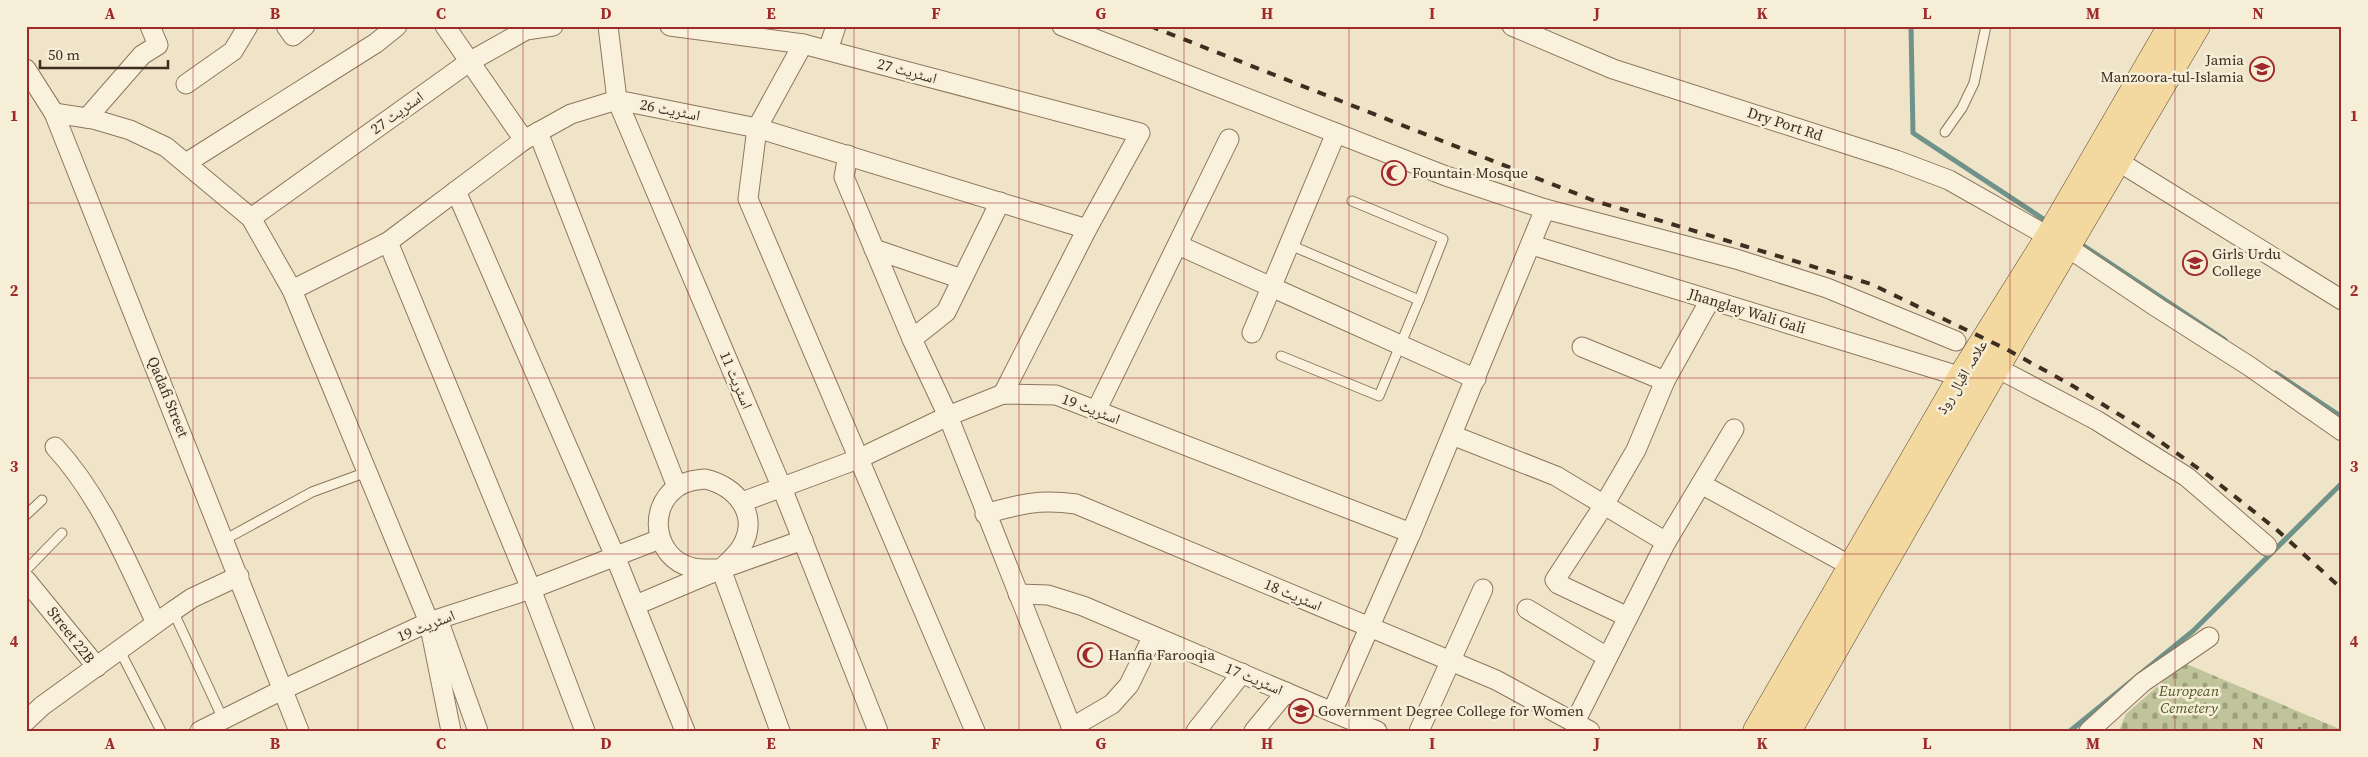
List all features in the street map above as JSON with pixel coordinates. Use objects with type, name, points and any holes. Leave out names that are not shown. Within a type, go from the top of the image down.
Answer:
[{"type":"main road","name":"علامہ اقبال روڈ","points":[[1787,731],[1997,368],[2058,243],[2172,26]]},
{"type":"main road","name":"علامہ اقبال روڈ","points":[[1757,731],[1962,377],[2116,160],[2196,26]]},
{"type":"street","points":[[86,118],[142,55],[158,45],[150,26]]},
{"type":"street","points":[[186,84],[233,51],[248,26]]},
{"type":"street","points":[[286,26],[293,36],[305,26]]},
{"type":"street","points":[[186,163],[376,43],[397,26]]},
{"type":"street","points":[[445,26],[469,62],[531,136],[677,487]]},
{"type":"street","name":"اسٹریٹ 11","points":[[608,26],[617,100],[782,488],[878,731]]},
{"type":"street","name":"اسٹریٹ 27","points":[[670,26],[803,44],[1140,133],[1087,229]]},
{"type":"street","points":[[828,50],[836,26]]},
{"type":"street","points":[[1062,26],[1446,176],[1545,209],[1736,259],[1827,288],[1956,341]]},
{"type":"street","name":"Dry Port Rd","points":[[1512,26],[1613,69],[1887,156],[1940,177],[2058,243],[2249,366],[2342,432]]},
{"type":"street","name":"اسٹریٹ 27","points":[[251,218],[469,62],[526,30],[545,27]]},
{"type":"street","points":[[803,44],[757,128],[748,199],[975,731]]},
{"type":"street","name":"Qadafi Street","points":[[26,69],[54,114],[284,689],[299,731]]},
{"type":"street","name":"اسٹریٹ 26","points":[[292,290],[388,242],[531,136],[570,114],[617,100],[757,128],[1087,229]]},
{"type":"street","points":[[54,114],[86,118],[130,130],[166,147],[251,218],[292,290],[367,472],[434,621],[478,731]]},
{"type":"street","points":[[1252,333],[1336,133]]},
{"type":"street","points":[[1096,410],[1230,139]]},
{"type":"street","points":[[848,155],[844,177],[912,339],[948,416],[985,514],[1072,729],[1112,704],[1118,698],[1138,670],[1152,636]]},
{"type":"street","points":[[2116,160],[2342,300]]},
{"type":"street","points":[[456,191],[616,556],[685,731]]},
{"type":"street","points":[[912,339],[946,312],[1000,202]]},
{"type":"street","points":[[1332,712],[1411,533],[1532,245],[1545,209]]},
{"type":"street","points":[[1003,394],[1087,229]]},
{"type":"street","points":[[388,242],[531,589],[585,731]]},
{"type":"street","points":[[1178,245],[1476,379]]},
{"type":"street","name":"Jhanglay Wali Gali","points":[[1532,245],[1962,377]]},
{"type":"street","points":[[874,249],[962,279]]},
{"type":"street","points":[[1628,617],[1558,584],[1555,580],[1604,505],[1636,450],[1665,381],[1710,300]]},
{"type":"street","points":[[1582,347],[1665,381]]},
{"type":"street","points":[[1997,368],[2096,420],[2187,478],[2266,546]]},
{"type":"street","name":"اسٹریٹ 19","points":[[742,502],[858,459],[948,416],[1003,394],[1056,395],[1411,533]]},
{"type":"street","points":[[1582,726],[1607,657],[1666,542],[1734,430]]},
{"type":"street","points":[[1452,435],[1556,476],[1666,542]]},
{"type":"street","points":[[55,447],[70,464],[108,522],[156,623]]},
{"type":"street","points":[[705,479],[720,482],[733,490],[742,502],[747,516],[747,532],[742,546],[721,569],[691,568],[678,562],[667,552],[660,539],[658,525],[660,510],[666,497],[677,487],[690,480],[705,479]]},
{"type":"street","points":[[1701,484],[1851,566]]},
{"type":"street","name":"اسٹریٹ 18","points":[[985,514],[1028,502],[1053,501],[1076,504],[1496,680],[1582,726]]},
{"type":"street","name":"اسٹریٹ 19","points":[[200,731],[284,689],[434,621],[531,589],[660,539]]},
{"type":"street","points":[[636,605],[721,569],[802,540]]},
{"type":"street","points":[[721,569],[780,731]]},
{"type":"street","points":[[26,721],[42,706],[192,598],[239,576]]},
{"type":"street","name":"Street 22B","points":[[26,580],[96,667]]},
{"type":"street","points":[[1419,731],[1483,589]]},
{"type":"street","name":"اسٹریٹ 17","points":[[1018,594],[1048,595],[1065,600],[1377,731]]},
{"type":"street","points":[[1527,609],[1607,657]]},
{"type":"street","points":[[434,621],[452,731]]},
{"type":"street","points":[[2089,731],[2143,682],[2208,637]]},
{"type":"street","points":[[1196,731],[1242,673]]},
{"type":"street","points":[[1254,731],[1286,692]]},
{"type":"lane","points":[[1945,132],[1962,108],[1974,83],[1986,26]]},
{"type":"lane","points":[[1281,356],[1379,396],[1443,239],[1352,201]]},
{"type":"lane","points":[[1290,245],[1419,300]]},
{"type":"lane","points":[[224,540],[312,492],[367,472]]},
{"type":"lane","points":[[26,515],[42,500]]},
{"type":"lane","points":[[26,570],[62,533]]},
{"type":"lane","points":[[173,612],[223,719]]},
{"type":"lane","points":[[120,651],[161,731]]},
{"type":"green space","name":"European Cemetery","points":[[2184,663],[2342,731],[2119,731],[2126,714]]},
{"type":"waterway","points":[[1911,26],[1913,133],[2048,222]]},
{"type":"waterway","points":[[2078,242],[2225,340]]},
{"type":"waterway","points":[[2276,373],[2342,417]]},
{"type":"waterway","points":[[2070,731],[2193,631],[2342,483]]},
{"type":"railway","points":[[1150,26],[1595,201],[1871,284],[2006,349],[2073,386],[2141,428],[2209,476],[2276,529],[2342,589]]},
{"type":"place","name":"Jamia Manzoora-tul-Islamia","points":[[2262,69]]},
{"type":"place","name":"Fountain Mosque","points":[[1394,173]]},
{"type":"place","name":"Girls Urdu College","points":[[2195,263]]},
{"type":"place","name":"Hanfia Farooqia","points":[[1090,655]]},
{"type":"place","name":"Government Degree College for Women","points":[[1301,711]]}]
